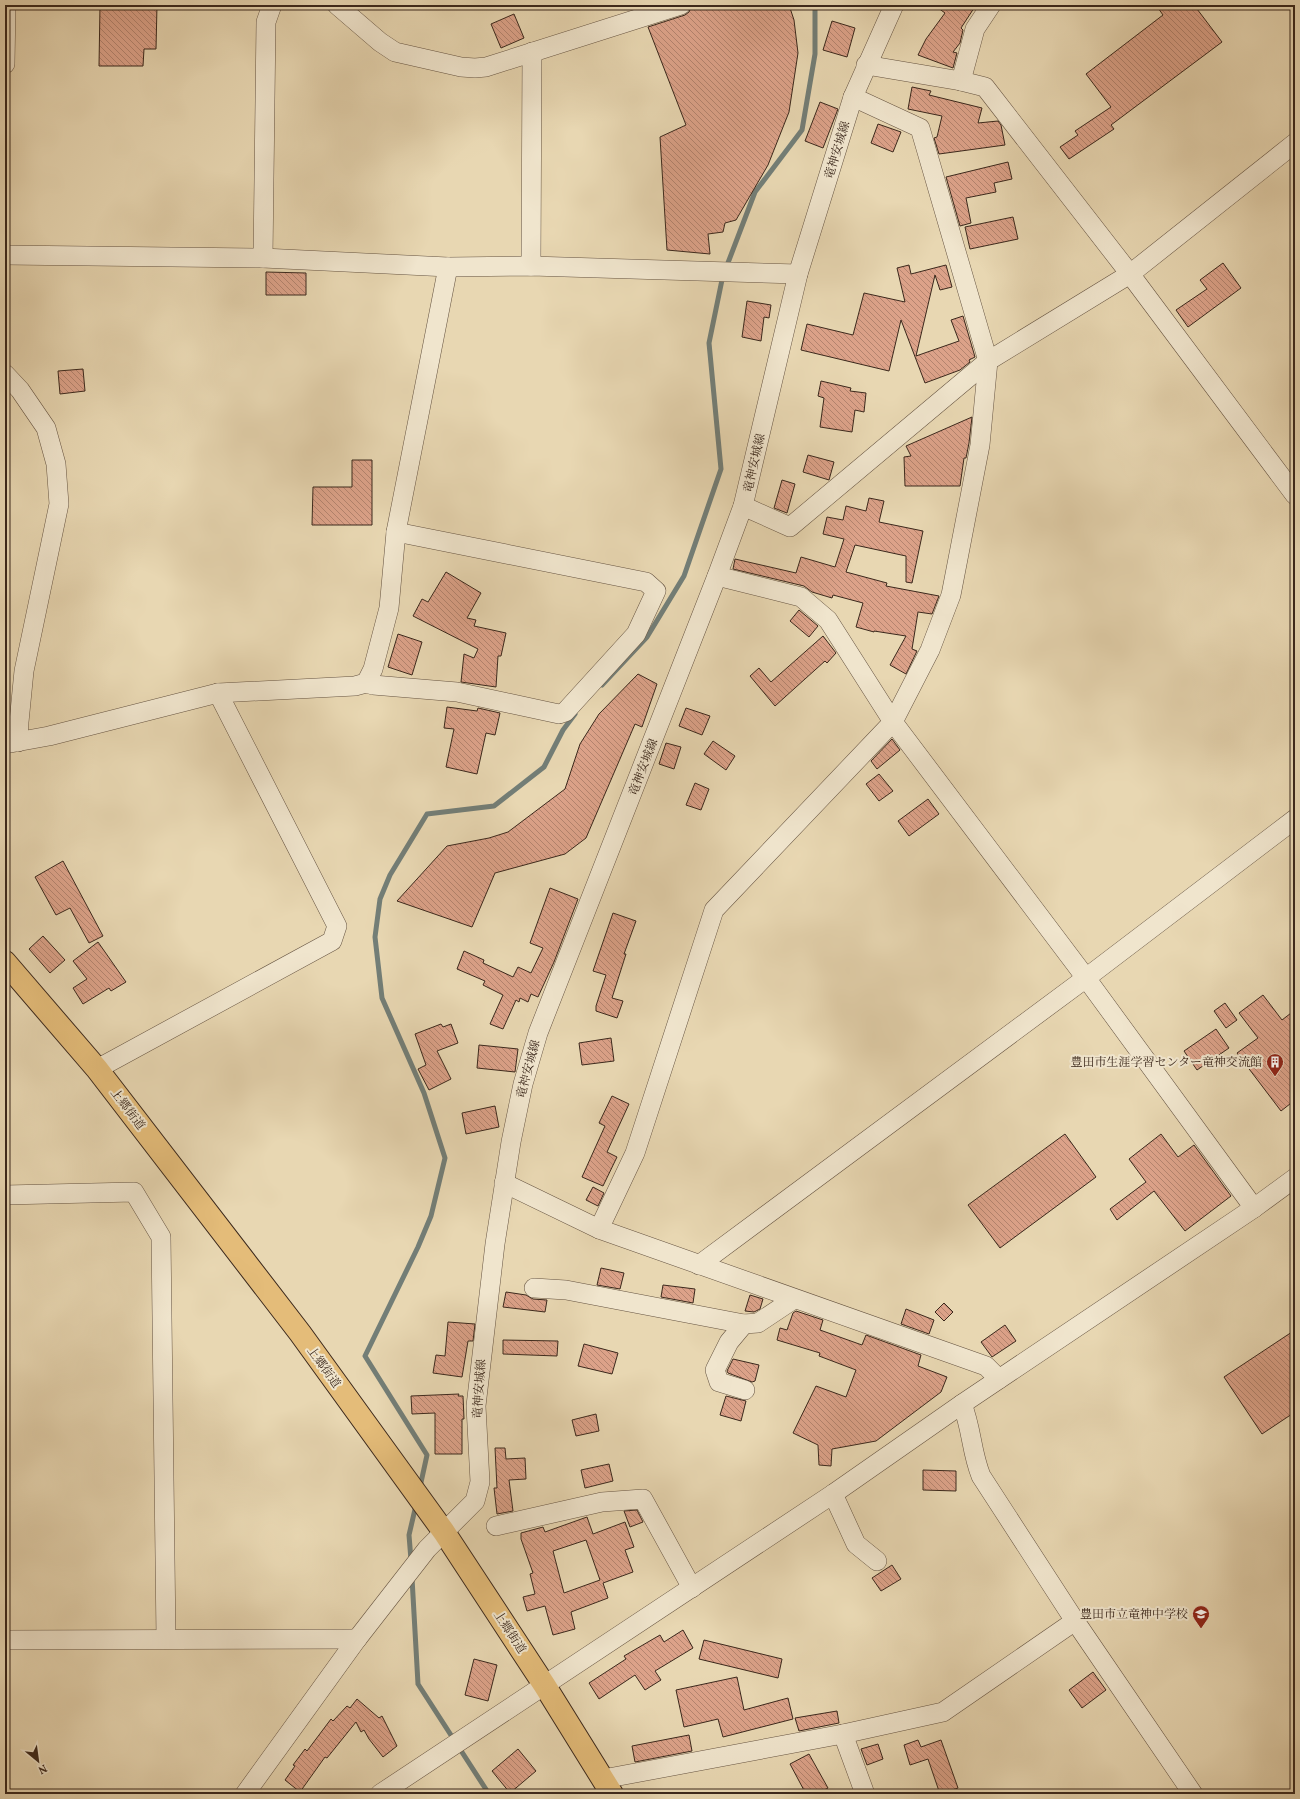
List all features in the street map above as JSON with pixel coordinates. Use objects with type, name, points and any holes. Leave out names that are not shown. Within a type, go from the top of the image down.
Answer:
[{"type":"main road","name":"上郷街道","points":[[5,962],[97,1069],[300,1334],[444,1532],[545,1686],[608,1787]]},
{"type":"street","points":[[5,64],[6,5]]},
{"type":"street","points":[[263,258],[266,22],[272,5]]},
{"type":"street","points":[[337,5],[380,42],[395,52],[461,67],[475,68],[532,52],[681,5]]},
{"type":"street","name":"竜神安城線","points":[[245,1794],[357,1639],[427,1550],[475,1501],[480,1482],[476,1406],[495,1244],[504,1183],[523,1084],[538,1033],[743,506],[798,274],[853,97],[894,5]]},
{"type":"street","points":[[961,80],[975,29],[991,5]]},
{"type":"street","points":[[531,266],[532,52]]},
{"type":"street","points":[[866,65],[961,80],[985,87],[1130,274],[1295,494]]},
{"type":"street","points":[[599,1229],[635,1153],[714,910],[893,722],[930,650],[951,595],[980,445],[988,361],[920,128],[853,97]]},
{"type":"street","points":[[743,506],[790,527],[988,361],[1130,274],[1295,143]]},
{"type":"street","points":[[5,251],[5,255],[263,258],[448,267],[531,266],[798,274]]},
{"type":"street","points":[[5,374],[20,390],[46,428],[56,464],[59,504],[24,671],[19,722],[12,743],[49,736],[218,693],[355,686],[366,682],[373,669],[389,608],[396,532],[448,267]]},
{"type":"street","points":[[366,682],[373,685],[457,692],[553,713],[565,712],[636,634],[656,591],[646,582],[396,532]]},
{"type":"street","points":[[717,576],[801,597],[828,620],[893,722],[1086,978],[1254,1208]]},
{"type":"street","points":[[97,1069],[332,941],[337,926],[218,693]]},
{"type":"street","points":[[699,1265],[1086,978],[1295,819]]},
{"type":"street","points":[[380,1794],[833,1494],[962,1404],[1254,1208],[1295,1178]]},
{"type":"street","points":[[504,1183],[599,1229],[986,1366],[999,1379]]},
{"type":"street","points":[[5,1195],[134,1192],[161,1237],[166,1638]]},
{"type":"street","points":[[534,1288],[566,1290],[744,1324],[758,1324],[794,1299]]},
{"type":"street","points":[[744,1324],[730,1342],[715,1370],[719,1382],[745,1390]]},
{"type":"street","points":[[962,1404],[969,1421],[974,1458],[981,1476],[1075,1621],[1193,1794]]},
{"type":"street","points":[[833,1494],[856,1544],[877,1560]]},
{"type":"street","points":[[496,1526],[602,1502],[643,1499],[692,1588]]},
{"type":"street","points":[[608,1787],[943,1712],[1075,1621]]},
{"type":"street","points":[[5,1640],[166,1638],[357,1639]]},
{"type":"street","points":[[843,1734],[865,1794]]},
{"type":"building","points":[[100,5],[157,5],[156,49],[144,49],[143,66],[99,66]]},
{"type":"building","points":[[692,5],[789,5],[794,20],[798,53],[789,112],[768,165],[736,220],[725,223],[723,232],[708,234],[710,254],[667,250],[660,137],[686,125],[648,27],[685,15],[689,12]]},
{"type":"building","points":[[934,5],[976,5],[961,28],[963,30],[960,43],[953,52],[957,53],[953,68],[918,55],[926,39],[945,13]]},
{"type":"building","points":[[1156,5],[1194,5],[1222,42],[1111,125],[1114,129],[1069,159],[1060,147],[1078,135],[1075,131],[1111,107],[1086,74],[1163,15]]},
{"type":"building","points":[[514,14],[524,38],[501,48],[491,24]]},
{"type":"building","points":[[832,21],[855,28],[847,57],[823,50]]},
{"type":"building","points":[[912,87],[931,91],[929,95],[982,108],[978,123],[998,121],[1001,125],[1005,145],[939,154],[934,138],[937,137],[942,116],[908,109]]},
{"type":"building","points":[[820,102],[838,109],[823,148],[805,141]]},
{"type":"building","points":[[878,124],[901,132],[893,152],[871,143]]},
{"type":"building","points":[[1008,162],[1012,179],[994,183],[996,192],[966,198],[971,223],[960,226],[946,177]]},
{"type":"building","points":[[1013,217],[1018,239],[970,249],[965,227]]},
{"type":"building","points":[[1223,263],[1241,288],[1188,327],[1176,310],[1207,289],[1200,280]]},
{"type":"building","points":[[909,265],[911,274],[946,265],[952,287],[940,290],[935,275],[916,356],[959,341],[951,320],[963,316],[975,357],[969,360],[970,362],[960,370],[925,383],[901,320],[889,371],[801,350],[807,324],[853,335],[864,293],[905,302],[897,268]]},
{"type":"building","points":[[266,272],[306,273],[306,295],[266,295]]},
{"type":"building","points":[[747,301],[771,305],[769,318],[764,317],[761,341],[742,337]]},
{"type":"building","points":[[83,369],[85,391],[60,394],[58,371]]},
{"type":"building","points":[[821,381],[851,388],[850,391],[866,393],[864,412],[855,410],[852,432],[820,427],[824,398],[818,396]]},
{"type":"building","points":[[972,417],[969,443],[966,458],[964,458],[960,486],[905,486],[904,457],[911,456],[906,446]]},
{"type":"building","points":[[808,455],[834,462],[829,480],[803,472]]},
{"type":"building","points":[[352,460],[372,460],[372,525],[312,525],[313,487],[352,487]]},
{"type":"building","points":[[782,480],[795,484],[787,513],[774,508]]},
{"type":"building","points":[[869,498],[884,501],[879,522],[923,531],[912,583],[906,582],[906,556],[855,545],[846,572],[887,583],[886,586],[939,596],[932,614],[918,612],[912,649],[917,651],[906,674],[890,665],[906,636],[874,632],[856,627],[863,603],[833,595],[832,598],[812,592],[804,586],[733,569],[735,559],[796,573],[801,557],[835,567],[844,539],[823,534],[827,517],[843,520],[846,506],[866,511]]},
{"type":"building","points":[[446,572],[481,593],[467,618],[476,620],[474,626],[506,633],[501,656],[498,656],[496,687],[461,682],[464,654],[474,658],[478,649],[413,616],[422,599],[428,602]]},
{"type":"building","points":[[799,610],[818,626],[809,637],[790,621]]},
{"type":"building","points":[[398,634],[422,642],[412,675],[388,667]]},
{"type":"building","points":[[823,636],[836,653],[827,663],[825,661],[775,706],[750,676],[759,668],[771,682]]},
{"type":"building","points":[[638,674],[657,684],[642,727],[635,724],[586,838],[565,854],[495,873],[472,927],[397,901],[447,846],[489,838],[508,832],[565,789],[580,744],[599,714]]},
{"type":"building","points":[[447,707],[477,711],[478,708],[500,713],[495,735],[486,733],[477,774],[446,767],[454,729],[444,728]]},
{"type":"building","points":[[686,708],[710,716],[702,735],[679,726]]},
{"type":"building","points":[[892,739],[900,750],[877,769],[871,761]]},
{"type":"building","points":[[713,741],[735,756],[726,770],[704,754]]},
{"type":"building","points":[[666,743],[681,747],[674,769],[659,764]]},
{"type":"building","points":[[879,774],[893,791],[879,801],[866,784]]},
{"type":"building","points":[[695,783],[709,789],[701,810],[686,805]]},
{"type":"building","points":[[928,799],[939,814],[909,836],[898,821]]},
{"type":"building","points":[[63,861],[103,936],[89,943],[70,908],[56,915],[35,877]]},
{"type":"building","points":[[550,888],[578,899],[554,962],[538,997],[531,994],[528,1002],[520,998],[519,1002],[516,1000],[503,1029],[490,1024],[503,995],[483,985],[485,981],[457,969],[464,951],[484,960],[483,963],[513,977],[518,967],[531,973],[543,948],[530,943]]},
{"type":"building","points":[[613,913],[636,921],[624,954],[626,954],[612,998],[623,1001],[617,1018],[596,1011],[596,1006],[606,975],[593,971]]},
{"type":"building","points":[[43,936],[65,960],[50,973],[29,949]]},
{"type":"building","points":[[98,942],[126,982],[111,991],[109,988],[83,1004],[73,988],[87,979],[73,961]]},
{"type":"building","name":"豊田市生涯学習センター竜神交流館","points":[[1263,995],[1282,1020],[1295,1010],[1295,1100],[1281,1111],[1237,1053],[1258,1038],[1239,1013]]},
{"type":"building","points":[[1225,1003],[1237,1020],[1226,1028],[1214,1011]]},
{"type":"building","points":[[441,1024],[443,1027],[451,1024],[458,1043],[437,1051],[451,1079],[429,1090],[418,1069],[426,1065],[415,1034]]},
{"type":"building","points":[[1216,1029],[1229,1048],[1197,1070],[1184,1051]]},
{"type":"building","points":[[611,1038],[614,1061],[582,1065],[579,1043]]},
{"type":"building","points":[[479,1045],[518,1049],[515,1072],[477,1068]]},
{"type":"building","points":[[612,1096],[629,1104],[607,1152],[617,1157],[603,1186],[582,1177],[605,1126],[599,1123]]},
{"type":"building","points":[[495,1106],[499,1127],[466,1134],[462,1113]]},
{"type":"building","points":[[1065,1134],[1096,1177],[1000,1248],[968,1205]]},
{"type":"building","points":[[1161,1134],[1178,1157],[1194,1145],[1231,1196],[1185,1231],[1154,1191],[1117,1220],[1110,1209],[1146,1182],[1129,1159]]},
{"type":"building","points":[[593,1187],[604,1193],[598,1206],[586,1200]]},
{"type":"building","points":[[601,1268],[624,1273],[620,1289],[597,1285]]},
{"type":"building","points":[[663,1285],[695,1289],[693,1303],[661,1297]]},
{"type":"building","points":[[506,1292],[526,1295],[533,1299],[547,1300],[545,1312],[503,1307]]},
{"type":"building","points":[[750,1295],[763,1299],[760,1309],[754,1312],[745,1311]]},
{"type":"building","points":[[944,1303],[953,1312],[944,1321],[935,1312]]},
{"type":"building","points":[[906,1309],[934,1320],[929,1334],[901,1324]]},
{"type":"building","points":[[796,1311],[823,1320],[820,1330],[862,1345],[866,1335],[921,1355],[918,1366],[947,1377],[941,1392],[876,1441],[832,1449],[831,1466],[819,1465],[818,1445],[793,1433],[816,1386],[846,1397],[856,1370],[819,1356],[820,1353],[777,1340],[780,1328],[787,1330],[793,1313]]},
{"type":"building","points":[[448,1322],[475,1324],[473,1341],[468,1341],[462,1377],[433,1373],[436,1355],[445,1356]]},
{"type":"building","points":[[1005,1325],[1016,1341],[992,1357],[981,1342]]},
{"type":"building","points":[[1295,1330],[1295,1412],[1262,1434],[1224,1377]]},
{"type":"building","points":[[503,1340],[558,1341],[557,1356],[503,1354]]},
{"type":"building","points":[[584,1344],[618,1353],[612,1374],[578,1366]]},
{"type":"building","points":[[733,1359],[759,1365],[755,1381],[752,1382],[728,1373],[727,1371]]},
{"type":"building","points":[[459,1394],[458,1396],[463,1396],[464,1419],[462,1419],[462,1454],[435,1454],[435,1413],[412,1414],[411,1396]]},
{"type":"building","points":[[726,1396],[746,1401],[741,1421],[720,1415]]},
{"type":"building","points":[[596,1414],[599,1431],[576,1436],[572,1420]]},
{"type":"building","points":[[495,1448],[505,1448],[506,1459],[525,1458],[526,1479],[509,1480],[513,1511],[497,1514],[494,1488],[497,1488]]},
{"type":"building","points":[[609,1464],[613,1481],[585,1488],[581,1470]]},
{"type":"building","points":[[923,1470],[956,1471],[956,1491],[923,1490]]},
{"type":"building","points":[[637,1510],[643,1522],[630,1527],[624,1511]]},
{"type":"building","points":[[587,1517],[593,1534],[625,1522],[634,1547],[625,1550],[633,1572],[603,1583],[608,1598],[571,1612],[575,1629],[553,1635],[545,1606],[527,1611],[523,1597],[535,1594],[530,1574],[533,1573],[521,1539],[521,1533],[543,1527],[545,1532]],"holes":[[[586,1540],[600,1580],[564,1593],[553,1551]]]},
{"type":"building","points":[[892,1565],[901,1579],[881,1591],[872,1578]]},
{"type":"building","points":[[683,1630],[693,1648],[655,1671],[661,1680],[645,1690],[635,1675],[599,1699],[589,1683],[626,1659],[624,1656],[660,1635],[664,1642]]},
{"type":"building","points":[[704,1640],[782,1659],[778,1678],[699,1659]]},
{"type":"building","points":[[474,1659],[497,1665],[488,1701],[465,1695]]},
{"type":"building","points":[[1093,1672],[1106,1690],[1082,1708],[1069,1690]]},
{"type":"building","points":[[737,1677],[744,1710],[788,1698],[793,1719],[723,1737],[718,1719],[684,1727],[676,1690]]},
{"type":"building","points":[[357,1699],[379,1718],[382,1716],[397,1746],[383,1757],[364,1730],[361,1732],[356,1722],[327,1758],[325,1757],[300,1792],[285,1780],[295,1766],[293,1765],[305,1749],[307,1751],[331,1719],[333,1721],[347,1706],[350,1708]]},
{"type":"building","points":[[837,1711],[839,1723],[799,1731],[795,1718]]},
{"type":"building","points":[[689,1735],[692,1751],[635,1762],[632,1746]]},
{"type":"building","points":[[918,1740],[921,1747],[941,1740],[958,1788],[940,1794],[928,1759],[910,1765],[904,1745]]},
{"type":"building","points":[[878,1744],[883,1759],[867,1765],[861,1749]]},
{"type":"building","points":[[518,1749],[536,1771],[510,1793],[492,1771]]},
{"type":"building","points":[[809,1754],[828,1788],[816,1794],[806,1794],[790,1764]]},
{"type":"waterway","points":[[726,268],[755,192],[802,130],[815,54],[815,5]]},
{"type":"waterway","points":[[602,685],[647,637],[684,576],[721,469],[709,343],[723,275]]},
{"type":"waterway","points":[[420,1487],[427,1455],[365,1356],[418,1247],[431,1216],[445,1158],[424,1093],[382,998],[375,937],[380,899],[390,875],[427,814],[494,806],[544,767],[563,730],[575,714]]},
{"type":"waterway","points":[[411,1560],[409,1535],[416,1505]]},
{"type":"waterway","points":[[412,1578],[418,1684],[489,1794]]},
{"type":"place","name":"豊田市生涯学習センター竜神交流館","points":[[1275,1077]]},
{"type":"place","name":"豊田市立竜神中学校","points":[[1201,1629]]}]
